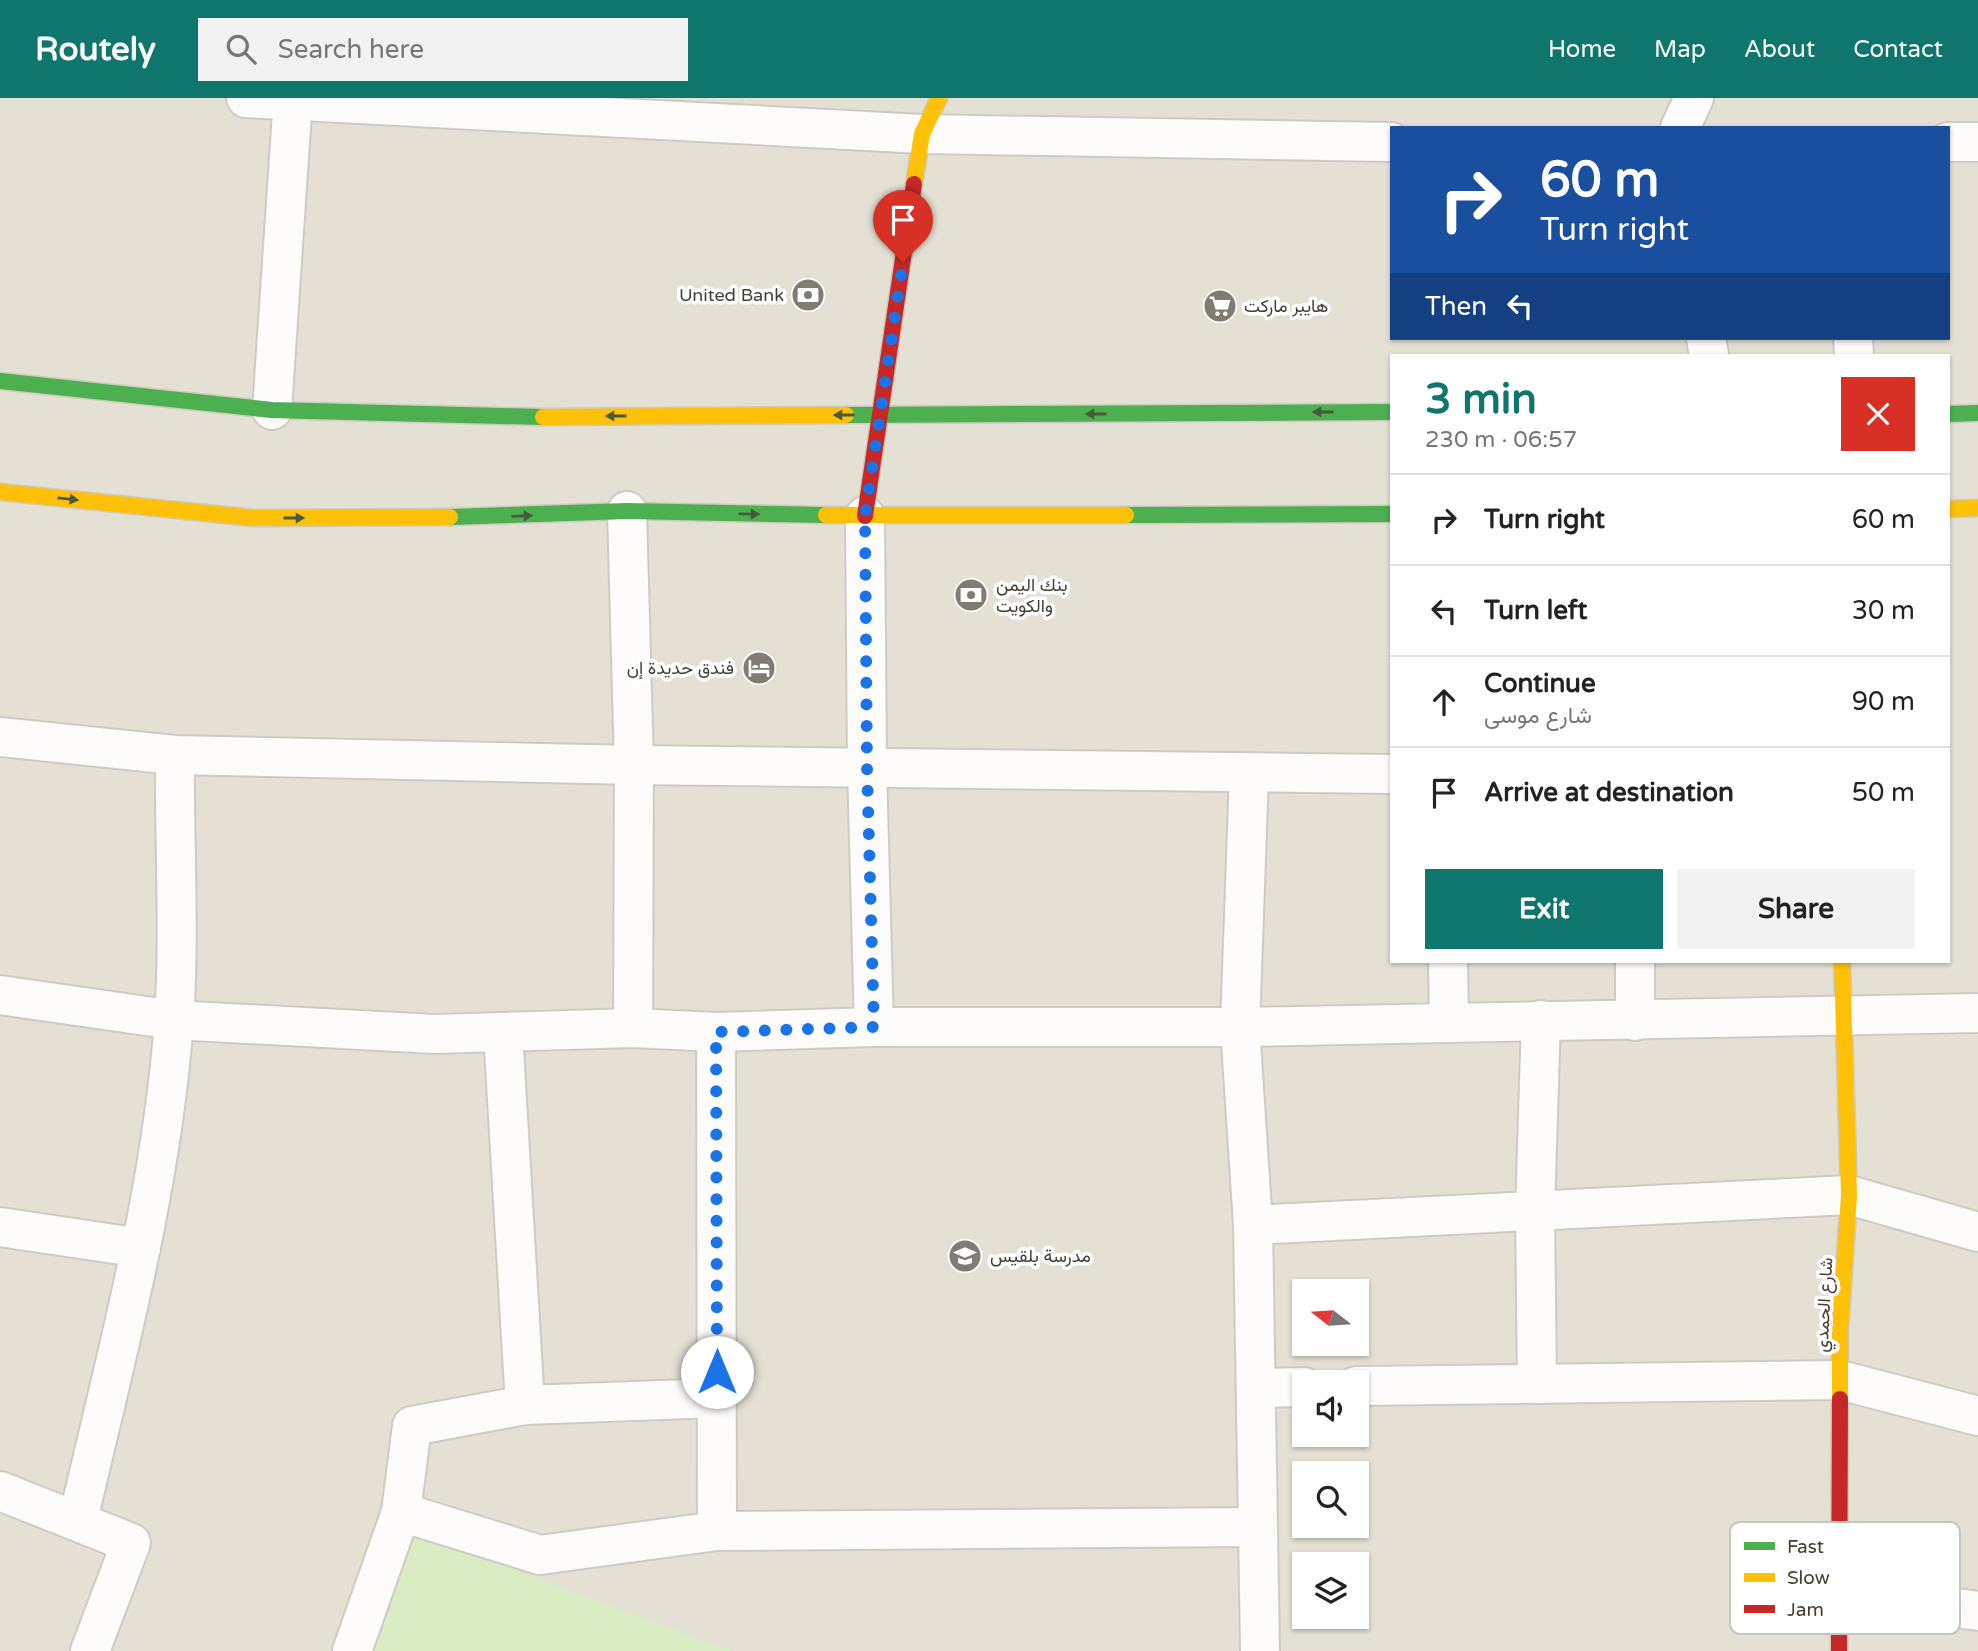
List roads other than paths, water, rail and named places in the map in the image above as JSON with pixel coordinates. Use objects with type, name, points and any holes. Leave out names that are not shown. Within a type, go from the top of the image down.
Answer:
[{"type":"main road","points":[[865,516],[922,134],[939,98]]},
{"type":"main road","points":[[0,381],[272,410],[499,417],[1390,412]]},
{"type":"main road","points":[[1950,414],[1978,413]]},
{"type":"main road","points":[[0,492],[254,518],[486,517],[627,511],[865,516],[1390,514]]},
{"type":"main road","points":[[1950,509],[1978,508]]},
{"type":"main road","name":"شارع الحمدي","points":[[1839,1522],[1840,1380],[1849,1195],[1842,963]]},
{"type":"street","points":[[246,98],[922,134],[1390,142]]},
{"type":"street","points":[[1681,126],[1694,98]]},
{"type":"street","points":[[272,410],[292,99]]},
{"type":"street","points":[[1950,142],[1978,142]]},
{"type":"street","points":[[627,511],[634,765],[633,1028]]},
{"type":"street","points":[[865,516],[867,767],[874,1027]]},
{"type":"street","points":[[0,737],[175,755],[634,765],[1390,774]]},
{"type":"street","points":[[78,1520],[141,1248],[153,1180],[174,1020],[175,755]]},
{"type":"street","points":[[1249,773],[1240,1027],[1253,1226],[1260,1651]]},
{"type":"street","points":[[1448,963],[1449,1021]]},
{"type":"street","points":[[1634,1021],[1635,963]]},
{"type":"street","points":[[0,995],[174,1020],[435,1034],[633,1028],[716,1032],[874,1027],[1240,1027],[1978,1013]]},
{"type":"street","points":[[1537,1384],[1535,1211],[1541,1020]]},
{"type":"street","points":[[503,1032],[526,1405]]},
{"type":"street","points":[[716,1032],[717,1531]]},
{"type":"street","points":[[1253,1226],[1849,1195],[1978,1232]]},
{"type":"street","points":[[0,1227],[141,1248]]},
{"type":"street","points":[[1369,1387],[1840,1380],[1978,1416]]},
{"type":"street","points":[[1256,1388],[1292,1387]]},
{"type":"street","points":[[352,1651],[401,1512],[412,1426],[526,1405],[718,1398]]},
{"type":"street","points":[[0,1491],[131,1543],[90,1651]]},
{"type":"street","points":[[401,1512],[540,1555],[717,1531],[1258,1527]]},
{"type":"street","points":[[1960,1609],[1978,1611]]},
{"type":"place","name":"United Bank","points":[[808,295]]},
{"type":"place","name":"هايبر ماركت","points":[[1220,306]]},
{"type":"place","name":"بنك اليمن والكويت","points":[[971,595]]},
{"type":"place","name":"فندق حديدة إن","points":[[759,668]]},
{"type":"place","name":"مدرسة بلقيس","points":[[965,1256]]}]
